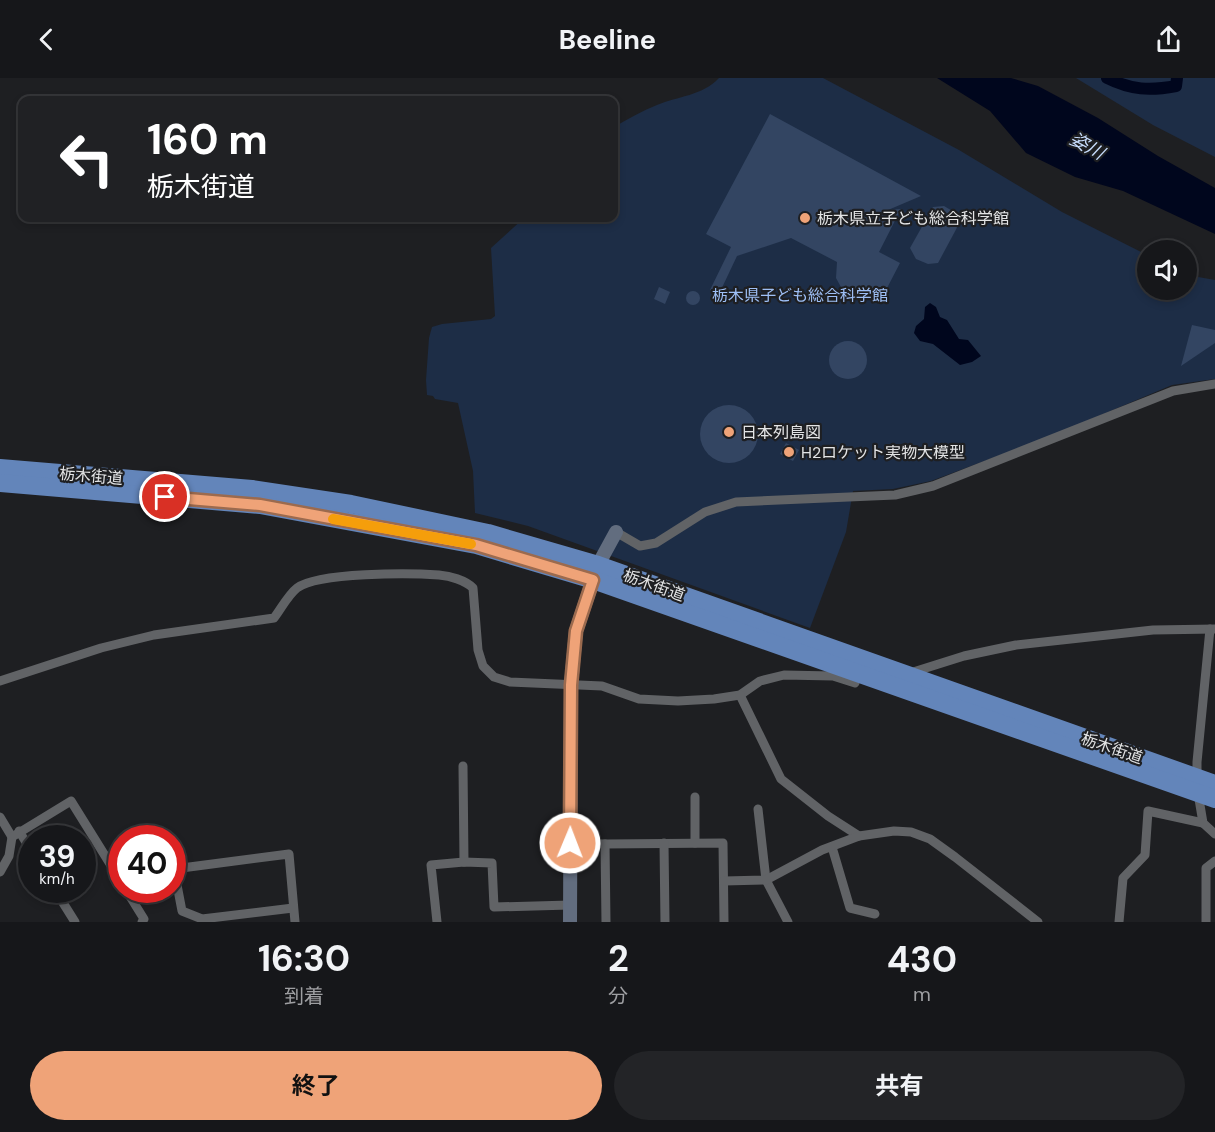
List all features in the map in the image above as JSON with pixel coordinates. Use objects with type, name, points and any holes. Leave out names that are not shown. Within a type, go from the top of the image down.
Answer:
[{"type":"highway","name":"栃木街道","points":[[0,468],[252,489],[351,504],[488,533],[1204,790],[1215,784]]},
{"type":"highway","name":"栃木街道","points":[[0,483],[260,505],[476,545],[595,572],[903,675],[1204,790]]},
{"type":"street","points":[[570,922],[571,685],[576,631],[595,572],[616,532],[640,546],[656,543],[705,512],[736,502],[895,495],[933,486],[1173,391],[1215,384]]},
{"type":"street","points":[[0,681],[92,651],[154,635],[274,618],[297,588],[316,580],[382,574],[441,575],[467,583],[473,588],[478,650],[483,666],[494,677],[510,682],[602,686],[639,699],[678,701],[714,699],[740,694],[760,681],[784,675],[833,676],[855,683]]},
{"type":"street","points":[[903,675],[964,656],[1016,645],[1153,630],[1212,629],[1197,762],[1204,790],[1203,823]]},
{"type":"street","points":[[740,694],[780,779],[828,816],[859,836]]},
{"type":"street","points":[[463,766],[464,862]]},
{"type":"street","points":[[694,797],[695,843]]},
{"type":"street","points":[[0,872],[9,856],[15,834],[70,801],[108,861]]},
{"type":"street","points":[[758,809],[766,880],[788,922]]},
{"type":"street","points":[[1119,922],[1123,878],[1145,855],[1148,811],[1203,823],[1215,834]]},
{"type":"street","points":[[0,817],[18,837]]},
{"type":"street","points":[[724,881],[766,880],[859,836],[894,831],[911,832],[930,840],[955,857],[1038,922]]},
{"type":"street","points":[[570,843],[723,843],[724,922]]},
{"type":"street","points":[[664,843],[665,922]]},
{"type":"street","points":[[604,844],[606,922]]},
{"type":"street","points":[[832,847],[850,908],[875,915]]},
{"type":"street","points":[[293,908],[201,921],[182,911],[174,869],[289,854],[295,922]]},
{"type":"street","points":[[1206,922],[1206,868],[1215,861]]},
{"type":"street","points":[[438,922],[431,865],[464,862],[492,863],[494,907],[570,905]]},
{"type":"street","points":[[63,903],[75,922]]},
{"type":"street","points":[[134,903],[144,919],[142,922]]},
{"type":"green space","name":"栃木県子ども総合科学館","points":[[719,78],[823,78],[959,150],[1062,212],[1137,250],[1137,300],[1197,300],[1197,277],[1215,280],[1215,379],[1172,385],[1049,437],[931,481],[893,489],[853,491],[846,532],[810,628],[528,526],[475,513],[473,471],[458,403],[435,399],[427,395],[429,338],[432,327],[491,319],[495,316],[491,248],[520,222],[618,222],[618,125],[651,107],[705,89]]},
{"type":"green space","points":[[1076,78],[1215,78],[1215,157],[1153,125]]},
{"type":"water","name":"姿川","points":[[937,78],[1011,78],[1038,86],[1098,118],[1158,156],[1215,188],[1215,234],[1123,191],[1075,177],[1026,153],[990,111]]},
{"type":"water","points":[[930,303],[936,307],[940,317],[947,320],[959,339],[968,340],[981,356],[972,362],[960,365],[933,344],[920,341],[914,333],[916,326],[924,319],[925,307]]},
{"type":"building","name":"栃木県立子ども総合科学館","points":[[770,114],[921,196],[888,210],[901,209],[879,252],[900,263],[886,290],[878,296],[866,300],[852,298],[842,289],[836,278],[837,262],[791,238],[737,256],[719,294],[710,290],[731,247],[706,234]]},
{"type":"building","points":[[944,206],[954,212],[960,222],[938,263],[928,264],[916,259],[910,248],[933,207]]},
{"type":"building","points":[[659,287],[670,292],[665,304],[654,299]]},
{"type":"building","points":[[693,291],[698,293],[700,298],[698,303],[693,305],[688,303],[686,298],[688,293]]},
{"type":"building","points":[[1192,325],[1215,330],[1215,343],[1181,366]]},
{"type":"building","points":[[848,341],[862,346],[867,360],[862,374],[848,379],[834,374],[829,360],[834,346]]},
{"type":"building","name":"日本列島図","points":[[723,405],[735,405],[750,413],[758,428],[758,440],[750,455],[735,463],[723,463],[708,455],[700,440],[700,428],[708,413]]},
{"type":"building","name":"H2ロケット実物大模型","points":[[786,443],[799,450],[793,461],[780,454]]},
{"type":"waterway","points":[[1107,78],[1124,85],[1149,89],[1176,86],[1177,78]]},
{"type":"slow traffic","points":[[333,519],[471,544]]},
{"type":"place","name":"栃木県立子ども総合科学館","points":[[805,218]]},
{"type":"place","name":"日本列島図","points":[[729,432]]},
{"type":"place","name":"H2ロケット実物大模型","points":[[789,452]]},
{"type":"route","points":[[165,497],[260,505],[476,545],[593,580],[576,631],[571,685],[570,843]]}]
